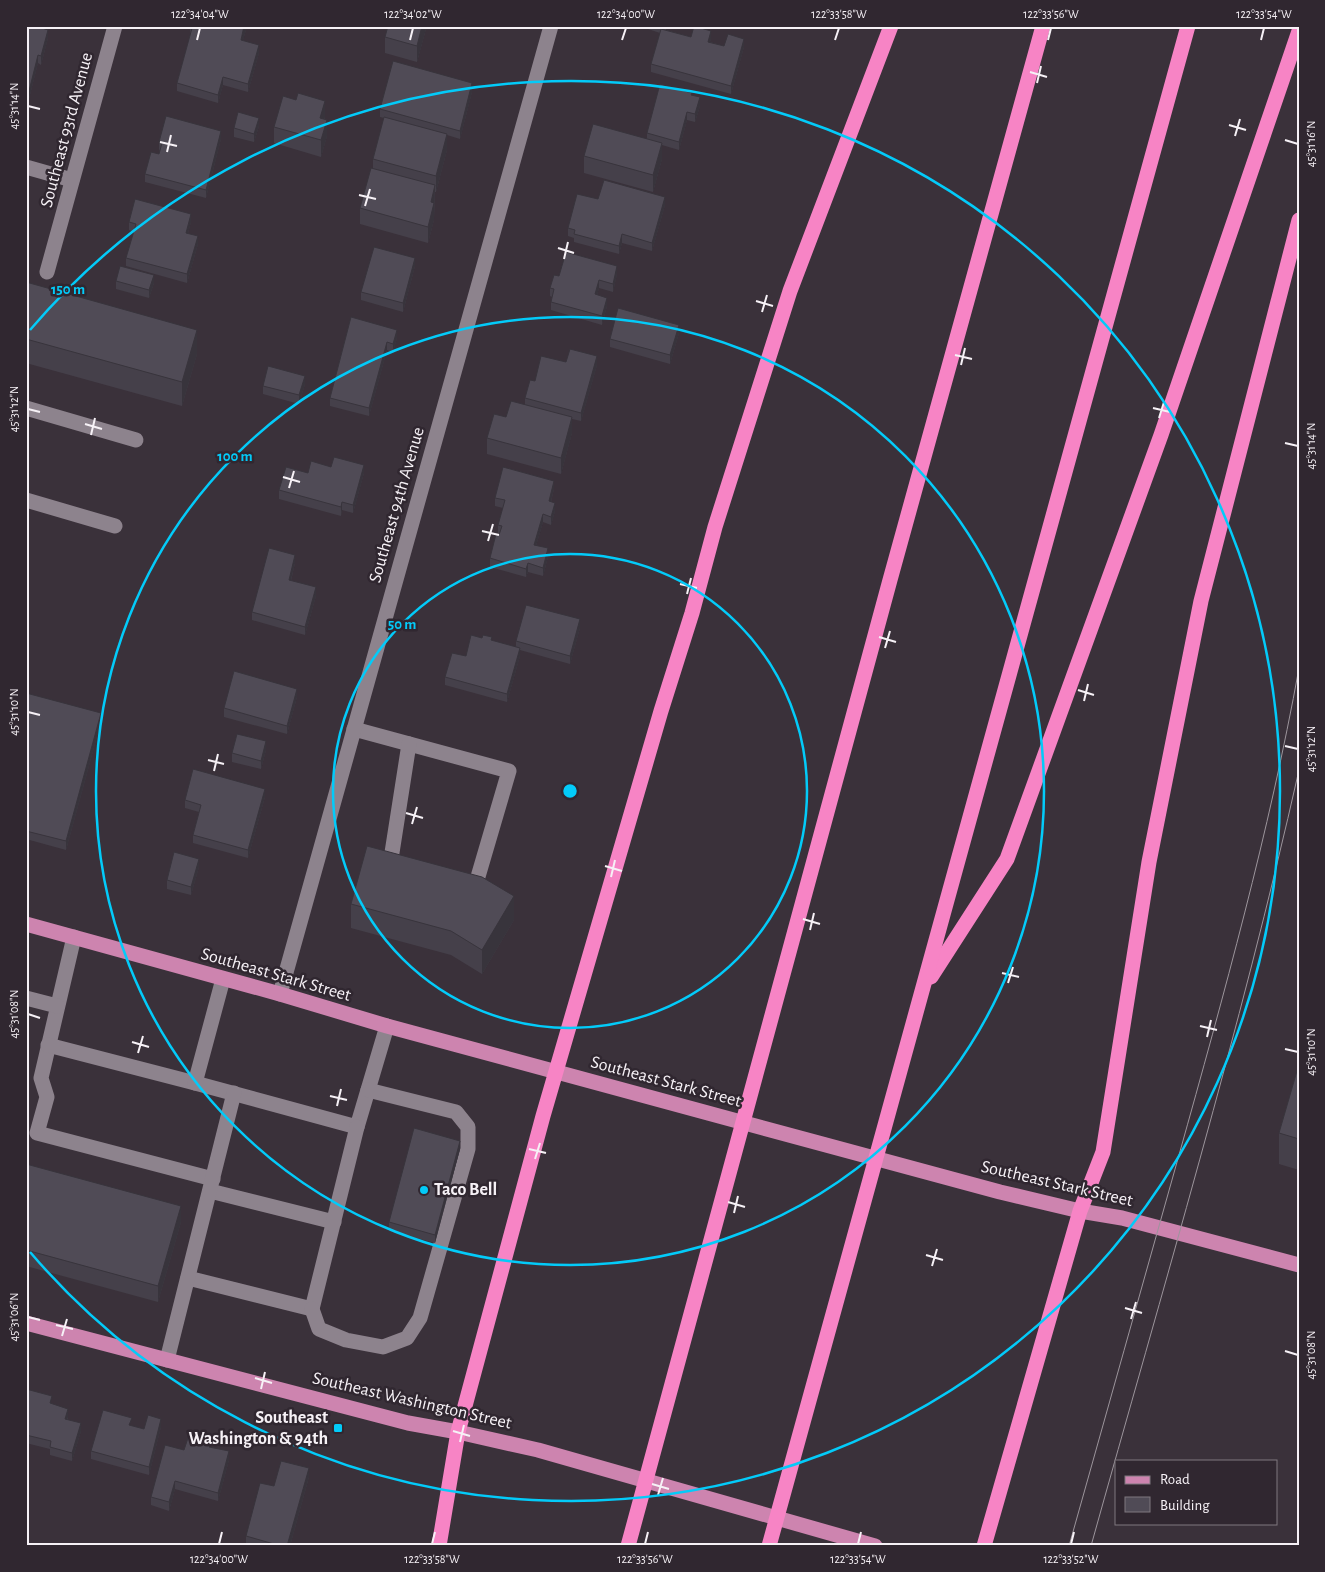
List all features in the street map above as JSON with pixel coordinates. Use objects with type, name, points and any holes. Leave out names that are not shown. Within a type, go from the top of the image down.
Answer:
[{"type":"highway","points":[[439,1546],[458,1432],[540,1126],[661,710],[692,613],[715,527],[787,300],[890,26]]},
{"type":"highway","points":[[1038,26],[1038,45]]},
{"type":"highway","points":[[628,1546],[890,580],[1043,26]]},
{"type":"highway","points":[[769,1546],[1188,26]]},
{"type":"highway","points":[[923,990],[1007,859],[1161,435],[1299,31]]},
{"type":"highway","points":[[984,1546],[1080,1211],[1104,1152],[1149,862],[1201,601],[1299,220]]},
{"type":"main road","name":"Southeast Stark Street","points":[[26,924],[280,994],[388,1026],[1000,1192],[1080,1211],[1122,1218],[1299,1265]]},
{"type":"main road","name":"Southeast Washington Street","points":[[26,1323],[408,1423],[538,1450],[875,1546]]},
{"type":"street","name":"Southeast 93rd Avenue","points":[[47,272],[115,26]]},
{"type":"street","name":"Southeast 94th Avenue","points":[[280,994],[551,26]]},
{"type":"street","points":[[26,167],[72,180]]},
{"type":"street","points":[[26,408],[136,440]]},
{"type":"street","points":[[26,500],[115,526]]},
{"type":"street","points":[[354,729],[509,771],[475,887]]},
{"type":"street","points":[[391,859],[409,744]]},
{"type":"street","points":[[74,937],[48,1045],[33,1076],[47,1097],[37,1133],[334,1222]]},
{"type":"street","points":[[195,1083],[223,979]]},
{"type":"street","points":[[26,998],[57,1006]]},
{"type":"street","points":[[368,1090],[456,1112],[468,1127],[468,1149],[420,1318],[407,1338],[383,1347],[346,1340],[319,1329],[312,1309],[357,1127],[368,1090],[388,1026]]},
{"type":"street","points":[[48,1045],[357,1127]]},
{"type":"street","points":[[167,1360],[234,1093]]},
{"type":"street","points":[[188,1278],[312,1309]]},
{"type":"building","points":[[26,26],[36,26],[48,30],[41,56],[38,55],[29,91],[26,90]]},
{"type":"building","points":[[190,26],[244,26],[241,40],[259,45],[248,84],[223,77],[218,95],[177,83],[192,28]]},
{"type":"building","points":[[388,26],[422,26],[417,46],[385,37]]},
{"type":"building","points":[[694,26],[711,31],[708,42],[724,46],[728,34],[744,39],[731,86],[651,64],[661,29],[691,37]]},
{"type":"building","points":[[393,61],[472,83],[460,131],[380,109]]},
{"type":"building","points":[[660,84],[700,97],[695,114],[687,112],[679,142],[647,133]]},
{"type":"building","points":[[298,93],[325,101],[320,118],[327,120],[321,140],[274,127],[283,96],[296,100]]},
{"type":"building","points":[[238,112],[259,118],[254,134],[234,128]]},
{"type":"building","points":[[166,116],[221,131],[206,190],[145,174],[151,152],[159,154],[162,143],[159,142]]},
{"type":"building","points":[[384,117],[447,134],[436,176],[373,159]]},
{"type":"building","points":[[593,124],[662,143],[653,175],[584,156]]},
{"type":"building","points":[[371,168],[435,185],[431,202],[434,203],[428,227],[360,208]]},
{"type":"building","points":[[604,180],[665,197],[652,243],[622,234],[619,246],[574,234],[575,230],[568,228],[577,194],[598,199]]},
{"type":"building","points":[[135,199],[191,214],[186,233],[198,236],[187,274],[126,258],[136,224],[129,222]]},
{"type":"building","points":[[374,247],[415,258],[403,303],[361,292]]},
{"type":"building","points":[[566,252],[617,266],[613,284],[599,280],[595,294],[607,298],[602,316],[551,302],[554,289],[550,288],[554,275],[559,276]]},
{"type":"building","points":[[120,266],[154,275],[149,290],[116,281]]},
{"type":"building","points":[[26,282],[197,330],[182,382],[26,339]]},
{"type":"building","points":[[618,308],[679,325],[670,355],[610,339]]},
{"type":"building","points":[[351,317],[397,330],[393,344],[387,342],[369,408],[330,398]]},
{"type":"building","points":[[570,349],[597,356],[581,413],[525,398],[530,380],[535,381],[541,356],[566,362]]},
{"type":"building","points":[[268,366],[305,376],[299,395],[263,386]]},
{"type":"building","points":[[511,401],[572,417],[561,458],[487,438],[494,414],[506,417]]},
{"type":"building","points":[[334,457],[364,465],[353,505],[342,502],[341,507],[279,490],[286,467],[308,473],[311,461],[331,467]]},
{"type":"building","points":[[503,467],[554,481],[549,501],[555,503],[551,517],[543,514],[534,545],[548,548],[543,568],[528,563],[526,569],[490,558],[496,534],[499,535],[502,526],[498,525],[505,500],[495,498]]},
{"type":"building","points":[[269,548],[295,555],[289,580],[316,587],[305,627],[252,612]]},
{"type":"building","points":[[526,605],[580,619],[570,656],[516,641]]},
{"type":"building","points":[[471,635],[482,638],[483,635],[492,637],[491,640],[520,648],[507,694],[445,677],[452,653],[466,656]]},
{"type":"building","points":[[234,671],[297,689],[287,726],[224,708]]},
{"type":"building","points":[[26,693],[101,713],[66,841],[26,831]]},
{"type":"building","points":[[237,734],[266,741],[261,761],[232,753]]},
{"type":"building","points":[[193,769],[265,789],[248,850],[193,835],[201,805],[185,800]]},
{"type":"building","points":[[367,846],[482,877],[514,896],[482,950],[451,931],[351,904]]},
{"type":"building","points":[[174,852],[199,859],[191,887],[167,880]]},
{"type":"building","points":[[1299,1064],[1299,1139],[1279,1133]]},
{"type":"building","name":"Taco Bell","points":[[414,1128],[460,1141],[435,1235],[389,1222]]},
{"type":"building","points":[[26,1164],[181,1206],[158,1286],[26,1250]]},
{"type":"building","points":[[26,1389],[52,1396],[50,1403],[68,1409],[65,1419],[81,1423],[72,1453],[50,1447],[51,1441],[26,1435]]},
{"type":"building","points":[[103,1410],[132,1418],[129,1425],[144,1429],[148,1415],[161,1419],[149,1467],[91,1451]]},
{"type":"building","points":[[190,1432],[211,1438],[209,1447],[229,1451],[218,1493],[175,1481],[169,1502],[151,1497],[165,1445],[184,1450]]},
{"type":"building","points":[[281,1461],[309,1468],[287,1546],[246,1536],[260,1483],[274,1486]]},
{"type":"tram line","points":[[1069,1546],[1229,974],[1274,791],[1299,668]]},
{"type":"tram line","points":[[1115,1460],[1252,965],[1299,770]]},
{"type":"tram line","points":[[1091,1546],[1115,1461]]},
{"type":"place","name":"Taco Bell","points":[[424,1190]]},
{"type":"place","name":"Southeast Washington & 94th","points":[[338,1428]]}]
